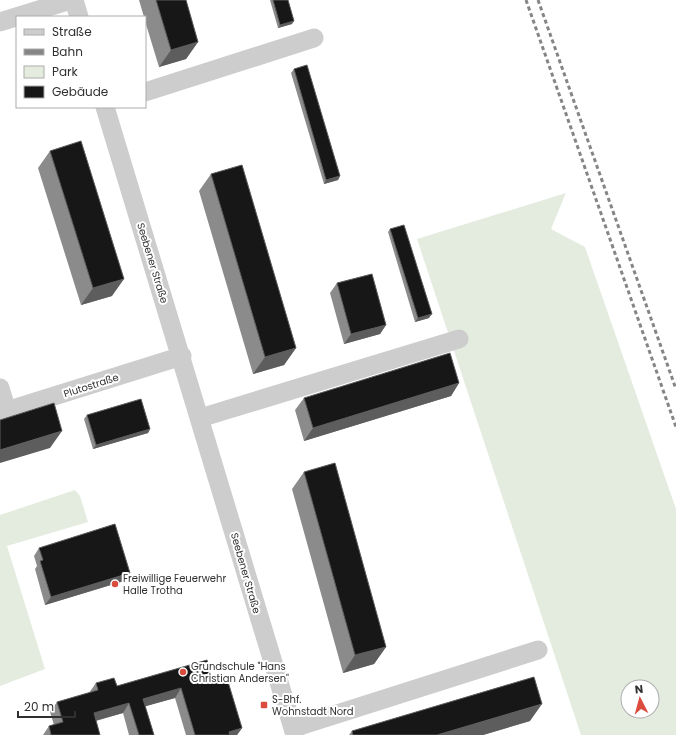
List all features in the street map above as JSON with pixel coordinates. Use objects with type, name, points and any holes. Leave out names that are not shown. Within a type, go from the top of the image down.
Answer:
[{"type":"street","points":[[19,16],[71,0]]},
{"type":"street","points":[[74,0],[79,16]]},
{"type":"street","points":[[0,22],[16,17]]},
{"type":"street","points":[[146,92],[314,38]]},
{"type":"street","name":"Seebener Straße","points":[[105,108],[182,356],[294,731],[538,650]]},
{"type":"street","points":[[200,418],[459,339]]},
{"type":"street","name":"Plutostraße","points":[[4,412],[182,356]]},
{"type":"street","points":[[0,388],[4,412]]},
{"type":"green space","points":[[566,193],[551,229],[585,247],[676,509],[676,735],[581,735],[417,239]]},
{"type":"green space","points":[[75,490],[80,496],[88,522],[7,546],[45,669],[0,686],[0,515]]},
{"type":"building","points":[[156,0],[186,0],[198,42],[171,50]]},
{"type":"building","points":[[273,0],[288,0],[294,21],[280,25]]},
{"type":"building","points":[[307,65],[340,176],[326,180],[294,69]]},
{"type":"building","points":[[81,141],[124,279],[93,288],[50,151]]},
{"type":"building","points":[[242,165],[296,348],[265,357],[211,174]]},
{"type":"building","points":[[404,225],[432,314],[418,318],[390,229]]},
{"type":"building","points":[[372,274],[386,325],[351,334],[337,283]]},
{"type":"building","points":[[450,353],[459,383],[313,428],[304,398]]},
{"type":"building","points":[[141,399],[150,429],[96,445],[87,415]]},
{"type":"building","points":[[54,403],[62,431],[0,450],[0,420]]},
{"type":"building","points":[[335,463],[386,647],[355,655],[304,472]]},
{"type":"building","points":[[115,524],[130,573],[51,597],[40,561],[43,560],[39,548]]},
{"type":"building","points":[[207,660],[212,679],[226,675],[242,728],[229,732],[230,735],[195,735],[181,688],[143,699],[154,735],[139,735],[129,703],[94,713],[100,735],[51,735],[49,726],[63,722],[57,702],[98,690],[96,683],[114,678],[117,686]]},
{"type":"building","points":[[534,677],[542,704],[437,735],[353,735],[352,731]]},
{"type":"railway","points":[[526,0],[676,427]]},
{"type":"railway","points":[[538,0],[676,389]]},
{"type":"place","name":"Freiwillige Feuerwehr Halle Trotha","points":[[115,584]]},
{"type":"place","name":"Grundschule \"Hans Christian Andersen\"","points":[[183,672]]},
{"type":"place","name":"S-Bhf. Wohnstadt Nord","points":[[264,705]]}]
